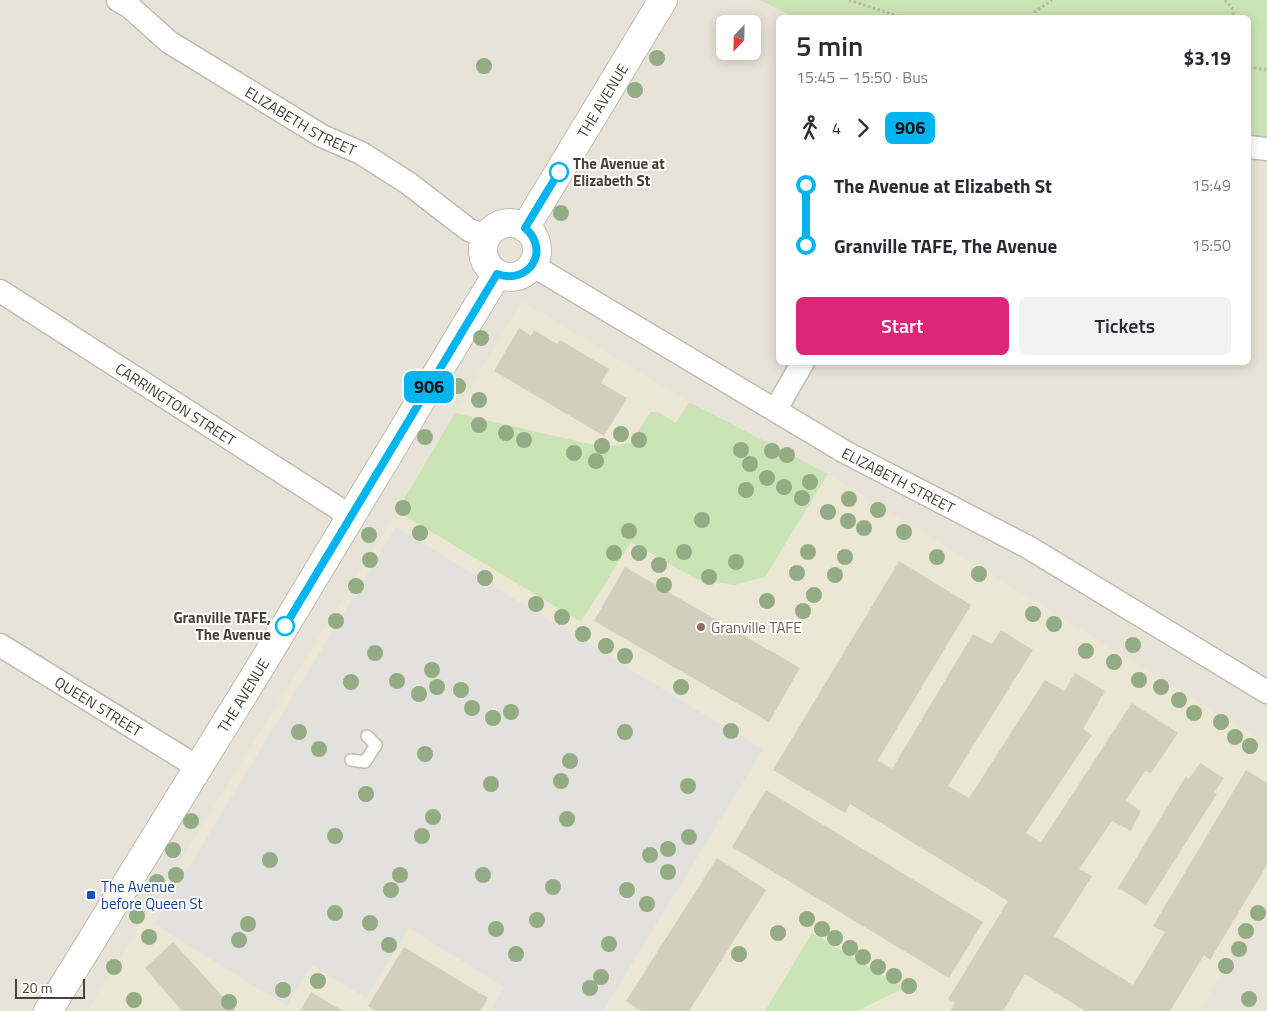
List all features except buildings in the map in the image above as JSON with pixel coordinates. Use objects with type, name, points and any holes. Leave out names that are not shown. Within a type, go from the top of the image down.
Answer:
[{"type":"street","name":"ELIZABETH STREET","points":[[118,0],[169,42],[322,136],[361,153],[408,183],[470,230],[487,236]]},
{"type":"street","name":"THE AVENUE","points":[[525,228],[663,0]]},
{"type":"street","points":[[1251,147],[1267,150]]},
{"type":"street","points":[[517,224],[525,228],[535,240],[537,248],[532,265],[528,270],[513,276],[497,274],[490,268],[483,252],[487,236],[500,225],[517,224]]},
{"type":"street","name":"ELIZABETH STREET","points":[[532,265],[776,409],[845,452],[1028,547],[1267,692]]},
{"type":"street","name":"THE AVENUE","points":[[48,1011],[352,517],[497,274]]},
{"type":"street","name":"CARRINGTON STREET","points":[[0,291],[352,517]]},
{"type":"street","points":[[776,409],[801,365]]},
{"type":"street","name":"QUEEN STREET","points":[[0,645],[199,768]]},
{"type":"lane","points":[[351,760],[365,762],[376,745],[367,736]]},
{"type":"path","points":[[849,0],[894,15]]},
{"type":"path","points":[[1034,15],[1035,12],[1052,0]]},
{"type":"path","points":[[1225,0],[1232,8],[1233,15]]},
{"type":"path","points":[[1251,67],[1267,70]]},
{"type":"shaded area","points":[[0,0],[1267,0],[1267,1011],[0,1011]]},
{"type":"shaded area","name":"Granville TAFE","points":[[522,301],[689,402],[828,474],[1267,744],[1267,902],[1199,1011],[87,1011],[397,511]]},
{"type":"shaded area","points":[[396,527],[763,750],[603,1011],[490,1011],[504,987],[409,928],[366,998],[312,965],[287,1006],[154,924]]},
{"type":"green space","points":[[760,0],[1267,0],[1267,144],[1251,141],[1251,15],[789,15]]},
{"type":"green space","points":[[689,402],[828,474],[765,577],[735,585],[696,579],[631,542],[581,622],[397,511],[455,413],[603,447],[632,443],[650,412],[658,412],[676,423]]},
{"type":"green space","points":[[812,933],[904,988],[857,1011],[765,1011]]},
{"type":"bus line","name":"906","points":[[285,626],[497,274],[513,276],[521,274],[532,265],[537,248],[531,233],[525,228],[559,172]]},
{"type":"place","name":"The Avenue at Elizabeth St","points":[[559,172]]},
{"type":"place","name":"Granville TAFE, The Avenue","points":[[285,626]]},
{"type":"place","name":"Granville TAFE","points":[[701,627]]},
{"type":"place","name":"The Avenue before Queen St","points":[[91,895]]}]
